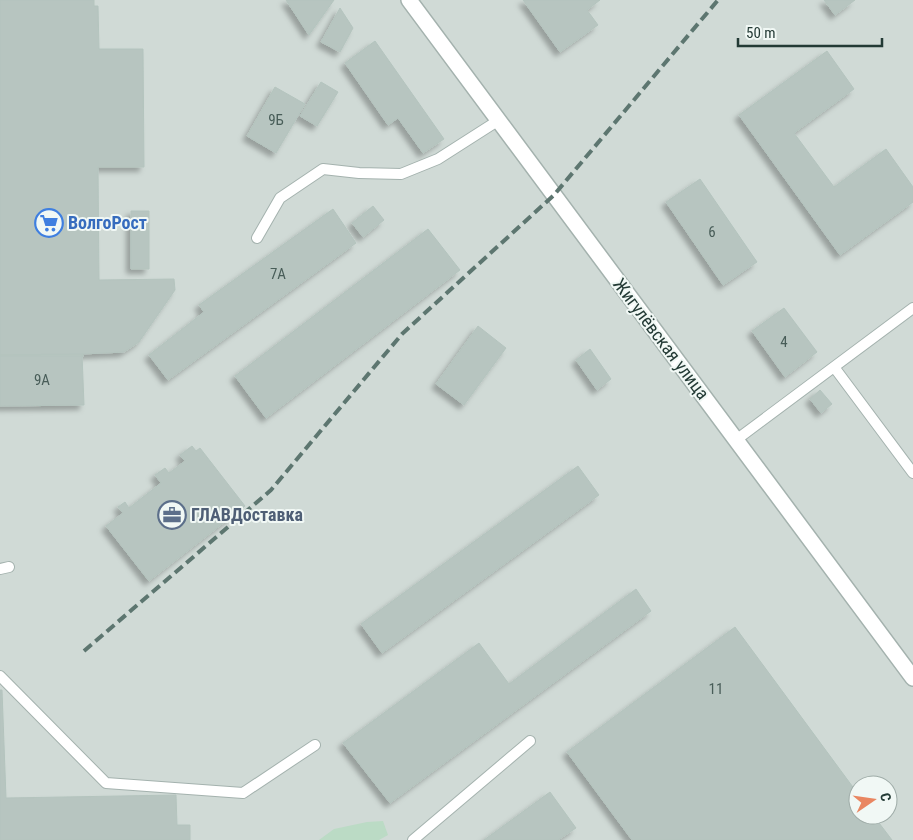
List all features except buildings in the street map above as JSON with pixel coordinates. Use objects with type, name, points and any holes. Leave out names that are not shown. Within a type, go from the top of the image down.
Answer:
[{"type":"street","name":"Жигулёвская улица","points":[[409,0],[913,678]]},
{"type":"lane","points":[[257,238],[280,198],[323,169],[359,173],[401,174],[438,159],[499,120]]},
{"type":"lane","points":[[736,440],[913,308]]},
{"type":"lane","points":[[834,367],[913,474]]},
{"type":"lane","points":[[0,676],[106,782],[242,793],[315,745]]},
{"type":"lane","points":[[413,840],[530,741]]},
{"type":"shaded area","points":[[0,0],[913,0],[913,840],[0,840]]},
{"type":"green space","points":[[383,821],[388,835],[379,840],[319,840],[334,829],[367,822]]},
{"type":"railway","points":[[84,651],[271,490],[402,334],[554,195],[718,0]]},
{"type":"place","name":"ВолгоРост","points":[[49,223]]},
{"type":"place","name":"ГЛАВДоставка","points":[[172,515]]}]
